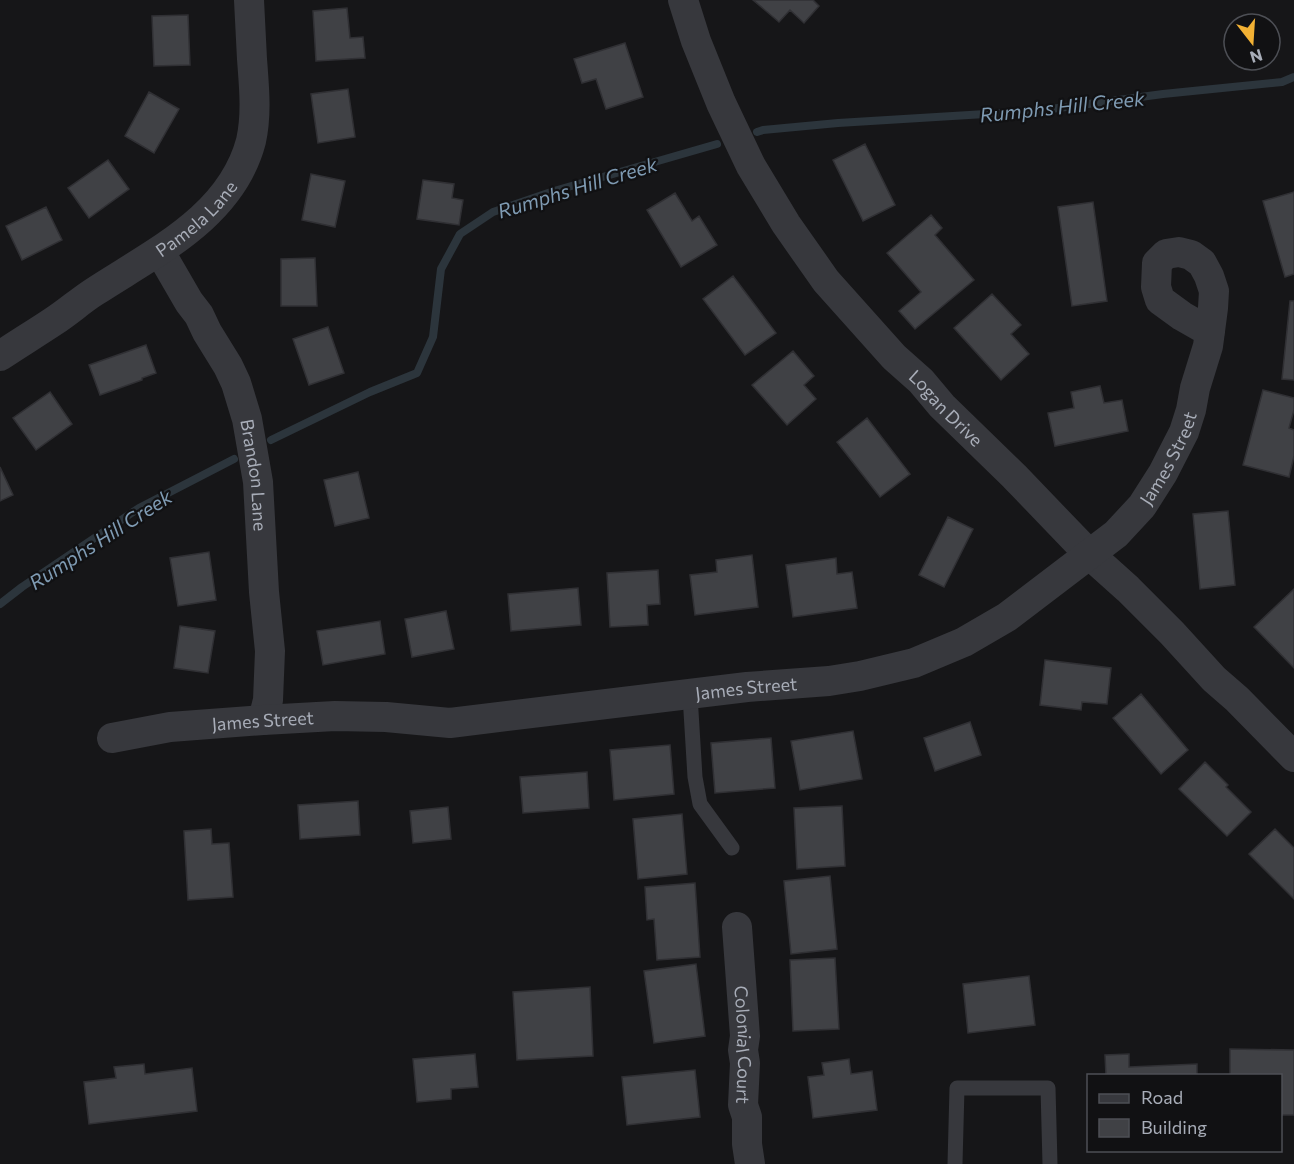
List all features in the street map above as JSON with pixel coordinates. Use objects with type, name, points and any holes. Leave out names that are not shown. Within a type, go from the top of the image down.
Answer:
[{"type":"street","name":"Pamela Lane","points":[[0,356],[93,292],[160,252],[220,200],[234,182],[244,162],[251,139],[255,112],[249,0]]},
{"type":"street","name":"Logan Drive","points":[[683,0],[696,41],[721,103],[751,166],[786,224],[826,282],[942,406],[1089,554],[1128,589],[1294,758]]},
{"type":"street","name":"Brandon Lane","points":[[160,252],[228,366],[247,419],[258,482],[264,592],[270,651],[268,700],[263,720]]},
{"type":"street","name":"James Street","points":[[112,738],[170,727],[335,716],[386,717],[450,723],[747,687],[829,681],[914,663],[964,642],[1007,618],[1116,534],[1142,506],[1184,432],[1210,332]]},
{"type":"street","name":"Colonial Court","points":[[736,927],[745,1036],[743,1105],[747,1117],[750,1164]]},
{"type":"lane","points":[[690,695],[695,777],[700,804],[732,849]]},
{"type":"lane","points":[[955,1164],[957,1088],[1048,1088],[1050,1164]]},
{"type":"building","points":[[753,0],[813,0],[819,6],[804,23],[790,10],[779,22]]},
{"type":"building","points":[[347,8],[350,38],[363,37],[365,58],[316,61],[313,11]]},
{"type":"building","points":[[188,15],[190,65],[154,66],[152,16]]},
{"type":"building","points":[[625,43],[643,97],[606,109],[596,79],[582,83],[574,59]]},
{"type":"building","points":[[348,89],[355,137],[318,143],[311,94]]},
{"type":"building","points":[[149,92],[179,109],[154,153],[125,136]]},
{"type":"building","points":[[865,144],[895,205],[863,221],[833,160]]},
{"type":"building","points":[[108,160],[129,189],[89,218],[68,188]]},
{"type":"building","points":[[311,174],[345,181],[335,227],[302,220]]},
{"type":"building","points":[[423,180],[454,184],[452,198],[463,200],[459,225],[417,219]]},
{"type":"building","points":[[1294,192],[1294,274],[1285,277],[1263,201]]},
{"type":"building","points":[[675,193],[692,221],[699,216],[717,245],[681,267],[647,210]]},
{"type":"building","points":[[1093,202],[1107,301],[1072,306],[1058,207]]},
{"type":"building","points":[[46,207],[62,240],[22,260],[6,226]]},
{"type":"building","points":[[931,215],[942,228],[935,235],[974,280],[915,329],[899,311],[921,292],[887,253]]},
{"type":"building","points":[[315,258],[317,306],[281,306],[281,259]]},
{"type":"building","points":[[733,276],[776,333],[745,355],[703,299]]},
{"type":"building","points":[[992,294],[1021,325],[1011,334],[1029,354],[1001,380],[954,328]]},
{"type":"building","points":[[1290,301],[1294,301],[1294,380],[1282,379]]},
{"type":"building","points":[[328,327],[344,373],[309,385],[293,339]]},
{"type":"building","points":[[146,345],[156,373],[100,395],[89,365]]},
{"type":"building","points":[[793,351],[814,376],[804,385],[816,399],[787,425],[752,385]]},
{"type":"building","points":[[1100,386],[1104,403],[1122,400],[1128,431],[1055,446],[1048,413],[1074,408],[1071,392]]},
{"type":"building","points":[[1263,390],[1294,398],[1294,410],[1289,428],[1294,430],[1294,456],[1289,477],[1243,465]]},
{"type":"building","points":[[50,392],[72,424],[36,450],[13,418]]},
{"type":"building","points":[[867,418],[910,474],[880,497],[837,442]]},
{"type":"building","points":[[0,467],[13,495],[0,501]]},
{"type":"building","points":[[358,472],[369,518],[335,526],[324,480]]},
{"type":"building","points":[[1228,511],[1235,585],[1200,589],[1193,514]]},
{"type":"building","points":[[948,517],[973,529],[944,587],[919,575]]},
{"type":"building","points":[[209,552],[216,600],[178,606],[170,558]]},
{"type":"building","points":[[752,555],[758,607],[695,615],[690,575],[717,572],[716,560]]},
{"type":"building","points":[[836,558],[837,574],[852,572],[857,608],[793,617],[786,565]]},
{"type":"building","points":[[658,570],[660,604],[647,605],[648,625],[610,627],[607,573]]},
{"type":"building","points":[[578,588],[581,625],[511,631],[508,594]]},
{"type":"building","points":[[1294,589],[1294,668],[1254,627]]},
{"type":"building","points":[[446,611],[454,649],[412,657],[405,619]]},
{"type":"building","points":[[380,621],[385,654],[323,665],[317,631]]},
{"type":"building","points":[[180,626],[215,631],[208,673],[174,668]]},
{"type":"building","points":[[1045,660],[1111,668],[1107,704],[1082,702],[1081,710],[1040,705]]},
{"type":"building","points":[[1141,694],[1188,750],[1161,774],[1113,718]]},
{"type":"building","points":[[970,722],[981,755],[935,771],[924,738]]},
{"type":"building","points":[[853,731],[862,779],[800,790],[791,741]]},
{"type":"building","points":[[771,738],[775,788],[715,793],[711,743]]},
{"type":"building","points":[[670,745],[674,794],[614,800],[610,750]]},
{"type":"building","points":[[1205,762],[1251,812],[1227,836],[1179,789]]},
{"type":"building","points":[[587,772],[589,808],[523,813],[520,777]]},
{"type":"building","points":[[358,801],[360,835],[300,839],[298,805]]},
{"type":"building","points":[[842,806],[845,866],[797,869],[794,808]]},
{"type":"building","points":[[448,807],[451,839],[413,843],[410,811]]},
{"type":"building","points":[[682,814],[687,874],[638,879],[633,819]]},
{"type":"building","points":[[211,829],[212,844],[229,843],[233,897],[188,900],[184,831]]},
{"type":"building","points":[[1275,829],[1294,848],[1294,899],[1249,854]]},
{"type":"building","points":[[830,876],[837,949],[791,954],[784,881]]},
{"type":"building","points":[[695,883],[700,957],[657,960],[654,919],[647,920],[645,887]]},
{"type":"building","points":[[835,958],[839,1029],[793,1031],[790,960]]},
{"type":"building","points":[[696,964],[705,1036],[654,1043],[644,971]]},
{"type":"building","points":[[1029,976],[1035,1025],[968,1033],[963,984]]},
{"type":"building","points":[[590,987],[593,1056],[517,1060],[513,992]]},
{"type":"building","points":[[1230,1049],[1294,1050],[1294,1115],[1282,1115],[1282,1074],[1230,1074]]},
{"type":"building","points":[[475,1054],[478,1087],[451,1089],[451,1099],[417,1102],[413,1059]]},
{"type":"building","points":[[1129,1054],[1129,1067],[1197,1064],[1197,1074],[1106,1074],[1105,1055]]},
{"type":"building","points":[[849,1059],[851,1074],[872,1071],[877,1110],[813,1118],[808,1077],[824,1075],[822,1063]]},
{"type":"building","points":[[144,1064],[145,1074],[192,1068],[197,1111],[89,1124],[84,1082],[116,1078],[114,1067]]},
{"type":"building","points":[[695,1070],[700,1117],[627,1125],[622,1077]]},
{"type":"waterway","name":"Rumphs Hill Creek","points":[[757,132],[838,123],[1036,111],[1163,94],[1282,82],[1294,77]]},
{"type":"waterway","name":"Rumphs Hill Creek","points":[[271,440],[370,392],[417,373],[433,337],[441,269],[460,234],[493,212],[554,191],[717,144]]},
{"type":"waterway","name":"Rumphs Hill Creek","points":[[0,604],[139,508],[234,459]]}]
